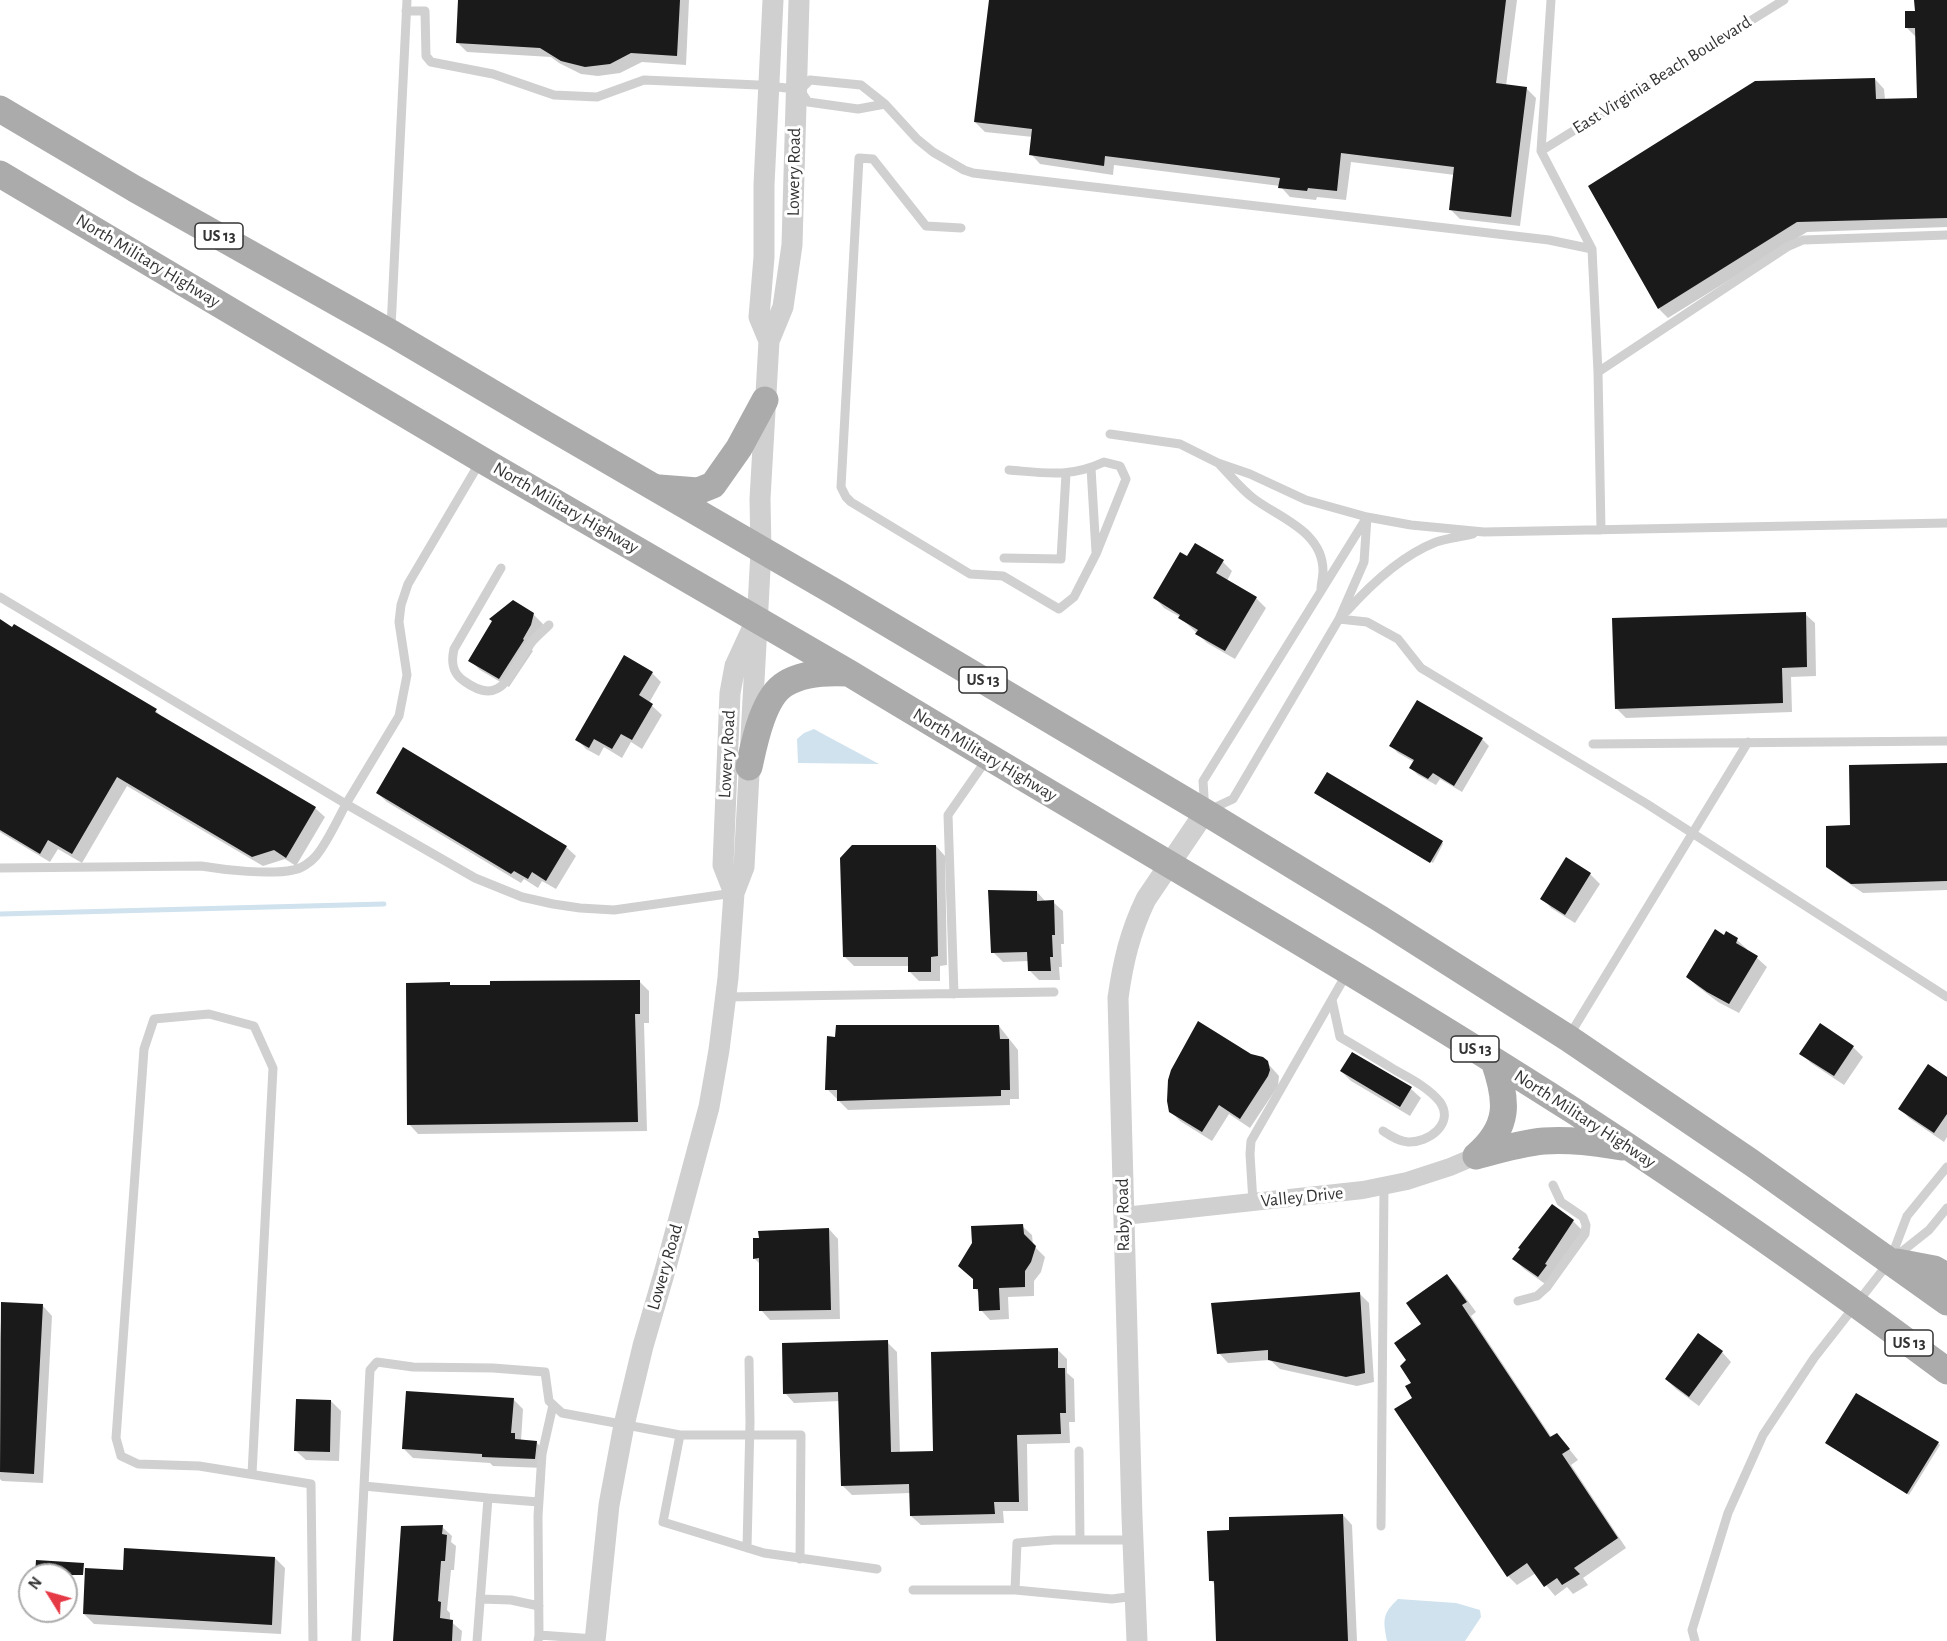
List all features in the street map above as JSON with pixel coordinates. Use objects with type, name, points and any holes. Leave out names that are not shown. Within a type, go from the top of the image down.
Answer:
[{"type":"main road","name":"US 13","points":[[0,109],[135,189],[391,333],[838,594],[1404,933],[1568,1038],[1775,1178],[1947,1302]]},
{"type":"main road","name":"North Military Highway","points":[[0,174],[482,460],[758,619],[1348,971],[1494,1061],[1758,1234],[1947,1371]]},
{"type":"main road","points":[[654,488],[698,491],[713,485],[738,448],[765,400]]},
{"type":"main road","points":[[749,767],[757,729],[774,694],[784,684],[823,672],[849,673]]},
{"type":"main road","points":[[1476,1156],[1489,1145],[1504,1115],[1505,1102],[1494,1061]]},
{"type":"main road","points":[[1476,1156],[1543,1141],[1579,1141],[1629,1148]]},
{"type":"main road","points":[[1890,1261],[1934,1269],[1947,1276]]},
{"type":"main road","points":[[1863,1309],[1947,1392]]},
{"type":"street","name":"Lowery Road","points":[[769,341],[759,317],[764,257],[764,185],[773,0]]},
{"type":"street","name":"Lowery Road","points":[[595,1640],[609,1505],[624,1425],[643,1346],[709,1107],[719,1050],[734,892],[744,867],[758,619],[761,550],[760,499],[765,400],[769,341],[783,307],[792,245],[799,0]]},
{"type":"street","name":"Lowery Road","points":[[734,892],[723,865],[730,693],[735,666],[758,619]]},
{"type":"street","name":"Raby Road","points":[[1137,1641],[1118,999],[1122,971],[1139,913],[1205,812]]},
{"type":"street","name":"Valley Drive","points":[[1124,1216],[1363,1190],[1407,1181],[1476,1156]]},
{"type":"lane","points":[[391,333],[407,0]]},
{"type":"lane","points":[[1551,0],[1541,151],[1592,249],[1598,372],[1601,530]]},
{"type":"lane","name":"East Virginia Beach Boulevard","points":[[1541,151],[1784,0]]},
{"type":"lane","points":[[406,11],[425,11],[426,56],[431,62],[493,74],[554,95],[597,97],[644,80],[769,86],[798,90],[808,102],[858,109],[885,104]]},
{"type":"lane","points":[[798,90],[810,80],[861,84],[885,104],[917,139],[933,152],[964,170],[973,172],[1549,240],[1592,249]]},
{"type":"lane","points":[[961,228],[926,226],[873,159],[859,158],[841,488],[852,502],[970,574],[1003,576],[1059,609],[1074,597],[1096,554],[1126,479],[1120,466],[1104,462],[1092,468],[1066,474],[1009,470]]},
{"type":"lane","points":[[1598,372],[1787,247],[1803,240],[1947,235]]},
{"type":"lane","points":[[1110,434],[1180,444],[1218,463],[1250,474],[1306,500],[1367,517],[1411,525],[1484,532],[1947,524]]},
{"type":"lane","points":[[0,868],[201,866],[225,870],[280,872],[295,870],[317,856],[399,716],[407,675],[399,622],[401,605],[408,584],[482,460]]},
{"type":"lane","points":[[1218,463],[1252,497],[1296,524],[1310,537],[1320,553],[1323,571],[1320,595]]},
{"type":"lane","points":[[1092,468],[1096,554]]},
{"type":"lane","points":[[1004,558],[1061,560],[1066,474]]},
{"type":"lane","points":[[1367,517],[1364,562],[1340,619],[1233,799],[1205,812],[1203,782],[1367,517]]},
{"type":"lane","points":[[1340,619],[1366,590],[1409,556],[1437,542],[1484,532]]},
{"type":"lane","points":[[501,568],[454,649],[451,660],[456,674],[463,681],[480,690],[492,692],[505,684],[528,645],[549,625]]},
{"type":"lane","points":[[0,597],[346,804],[475,878],[522,897],[580,908],[614,909],[734,892]]},
{"type":"lane","points":[[1340,619],[1367,622],[1398,639],[1421,668],[1594,771],[1947,997]]},
{"type":"lane","points":[[1593,744],[1947,741]]},
{"type":"lane","points":[[1568,1038],[1748,742]]},
{"type":"lane","points":[[954,993],[948,815],[988,757]]},
{"type":"lane","points":[[1253,1202],[1251,1141],[1348,971]]},
{"type":"lane","points":[[725,997],[1054,992]]},
{"type":"lane","points":[[1332,1000],[1340,1037],[1423,1086],[1442,1105],[1444,1120],[1437,1133],[1425,1139],[1409,1142],[1398,1140],[1383,1131]]},
{"type":"lane","points":[[252,1474],[273,1068],[254,1026],[209,1014],[154,1019],[144,1049],[116,1438],[121,1456],[138,1464],[199,1466],[311,1484],[313,1641]]},
{"type":"lane","points":[[1695,1641],[1692,1630],[1728,1513],[1763,1435],[1814,1358],[1863,1309],[1890,1261],[1907,1216],[1947,1167]]},
{"type":"lane","points":[[1518,1301],[1537,1296],[1547,1287],[1585,1234],[1586,1226],[1583,1217],[1561,1202],[1553,1185]]},
{"type":"lane","points":[[1381,1526],[1384,1186]]},
{"type":"lane","points":[[1890,1261],[1929,1230],[1947,1208]]},
{"type":"lane","points":[[747,1548],[750,1436],[749,1359]]},
{"type":"lane","points":[[356,1641],[370,1370],[377,1362],[413,1367],[493,1368],[544,1372],[549,1401],[562,1413],[680,1435],[801,1435],[800,1559]]},
{"type":"lane","points":[[553,1405],[542,1454],[539,1502],[539,1638],[595,1640]]},
{"type":"lane","points":[[680,1435],[663,1522],[764,1553],[877,1569]]},
{"type":"lane","points":[[1079,1451],[1080,1540]]},
{"type":"lane","points":[[364,1486],[539,1502]]},
{"type":"lane","points":[[477,1641],[488,1498]]},
{"type":"lane","points":[[1015,1590],[1017,1543],[1133,1540]]},
{"type":"lane","points":[[913,1590],[1015,1590],[1112,1599],[1135,1596]]},
{"type":"lane","points":[[480,1599],[510,1600],[539,1606]]},
{"type":"water","points":[[814,729],[879,764],[798,763],[797,739]]},
{"type":"water","points":[[1398,1599],[1456,1603],[1480,1610],[1481,1617],[1465,1641],[1387,1641],[1386,1613]]},
{"type":"building","points":[[458,0],[680,0],[677,56],[631,53],[610,64],[585,67],[561,61],[540,48],[456,43]]},
{"type":"building","points":[[989,0],[1506,0],[1496,83],[1527,87],[1511,217],[1449,210],[1454,167],[1341,153],[1337,191],[1308,188],[1307,191],[1278,188],[1280,178],[1105,156],[1104,166],[1029,155],[1032,129],[974,122]]},
{"type":"building","points":[[1914,0],[1947,0],[1947,218],[1797,222],[1658,309],[1588,186],[1755,81],[1875,78],[1876,99],[1917,98],[1915,28],[1905,28],[1905,11],[1915,11]]},
{"type":"building","points":[[1195,543],[1224,560],[1216,573],[1257,597],[1225,651],[1195,634],[1198,630],[1178,618],[1180,615],[1153,598],[1180,552],[1187,556]]},
{"type":"building","points":[[513,600],[534,613],[524,640],[499,679],[468,661],[492,621],[489,619]]},
{"type":"building","points":[[1806,612],[1807,667],[1782,668],[1783,703],[1615,709],[1612,618]]},
{"type":"building","points":[[0,619],[12,627],[14,624],[157,709],[155,712],[316,807],[286,858],[274,850],[252,857],[117,777],[72,854],[48,840],[40,854],[0,830]]},
{"type":"building","points":[[624,655],[653,672],[639,695],[653,704],[632,740],[621,734],[612,749],[594,739],[589,748],[575,740]]},
{"type":"building","points":[[1417,700],[1483,738],[1454,786],[1433,773],[1428,779],[1409,768],[1414,760],[1389,746]]},
{"type":"building","points":[[403,747],[567,846],[546,881],[532,872],[528,879],[514,871],[511,874],[376,793]]},
{"type":"building","points":[[1947,763],[1947,881],[1851,884],[1826,867],[1826,826],[1850,825],[1849,765]]},
{"type":"building","points":[[1327,772],[1443,841],[1430,863],[1314,793]]},
{"type":"building","points":[[852,845],[936,845],[938,956],[931,957],[931,972],[908,972],[908,957],[843,957],[840,858]]},
{"type":"building","points":[[1566,857],[1591,873],[1565,915],[1540,899]]},
{"type":"building","points":[[988,890],[1037,891],[1037,901],[1054,900],[1055,935],[1052,935],[1051,971],[1028,971],[1027,952],[991,953]]},
{"type":"building","points":[[1715,929],[1724,935],[1726,931],[1738,938],[1736,943],[1758,956],[1729,1004],[1686,977]]},
{"type":"building","points":[[640,980],[640,1014],[635,1014],[638,1122],[407,1125],[406,983],[450,982],[450,985],[490,985],[490,981]]},
{"type":"building","points":[[1198,1021],[1251,1054],[1263,1057],[1268,1061],[1270,1070],[1240,1119],[1219,1105],[1202,1132],[1169,1112],[1167,1101],[1171,1070]]},
{"type":"building","points":[[1820,1023],[1854,1046],[1834,1076],[1799,1054]]},
{"type":"building","points":[[836,1025],[999,1025],[1000,1039],[1009,1039],[1010,1090],[1001,1090],[1001,1096],[837,1101],[837,1090],[825,1090],[827,1036],[835,1037]]},
{"type":"building","points":[[1352,1052],[1412,1087],[1400,1107],[1340,1071]]},
{"type":"building","points":[[1928,1064],[1947,1077],[1947,1114],[1934,1133],[1898,1109]]},
{"type":"building","points":[[1552,1204],[1574,1220],[1538,1277],[1512,1259]]},
{"type":"building","points":[[1023,1224],[1024,1234],[1036,1246],[1031,1262],[1025,1271],[1025,1287],[999,1288],[1000,1310],[979,1311],[978,1289],[973,1289],[973,1279],[958,1266],[972,1243],[971,1226]]},
{"type":"building","points":[[829,1228],[831,1310],[759,1311],[759,1258],[753,1259],[753,1238],[759,1238],[758,1231]]},
{"type":"building","points":[[1447,1274],[1467,1302],[1462,1305],[1550,1437],[1557,1433],[1570,1449],[1562,1454],[1618,1538],[1574,1568],[1580,1574],[1562,1585],[1557,1578],[1544,1587],[1527,1563],[1507,1577],[1394,1409],[1412,1398],[1405,1386],[1411,1383],[1400,1366],[1406,1360],[1394,1343],[1421,1324],[1406,1303]]},
{"type":"building","points":[[1360,1292],[1365,1373],[1346,1377],[1268,1360],[1268,1350],[1217,1354],[1211,1303]]},
{"type":"building","points":[[1,1302],[43,1304],[34,1474],[0,1472]]},
{"type":"building","points":[[1698,1333],[1723,1351],[1689,1397],[1665,1379]]},
{"type":"building","points":[[888,1340],[891,1452],[933,1451],[931,1352],[1058,1348],[1058,1368],[1065,1368],[1066,1413],[1060,1413],[1061,1434],[1017,1435],[1019,1502],[994,1502],[995,1514],[910,1516],[909,1484],[841,1486],[838,1392],[783,1394],[782,1343]]},
{"type":"building","points":[[406,1391],[514,1398],[511,1433],[515,1433],[515,1439],[537,1441],[535,1459],[482,1457],[482,1454],[402,1449]]},
{"type":"building","points":[[1856,1393],[1939,1442],[1907,1494],[1825,1443]]},
{"type":"building","points":[[296,1399],[331,1400],[330,1452],[294,1451]]},
{"type":"building","points":[[1343,1514],[1348,1641],[1216,1641],[1214,1581],[1209,1581],[1207,1531],[1229,1530],[1229,1517]]},
{"type":"building","points":[[443,1525],[442,1534],[447,1535],[445,1561],[441,1561],[438,1601],[441,1602],[440,1618],[453,1620],[452,1641],[393,1641],[401,1526]]},
{"type":"building","points":[[124,1548],[275,1557],[272,1625],[83,1614],[85,1568],[123,1570]]},
{"type":"building","points":[[36,1560],[84,1563],[83,1575],[78,1575],[78,1563],[36,1563]]},
{"type":"waterway","points":[[0,914],[384,904]]}]
